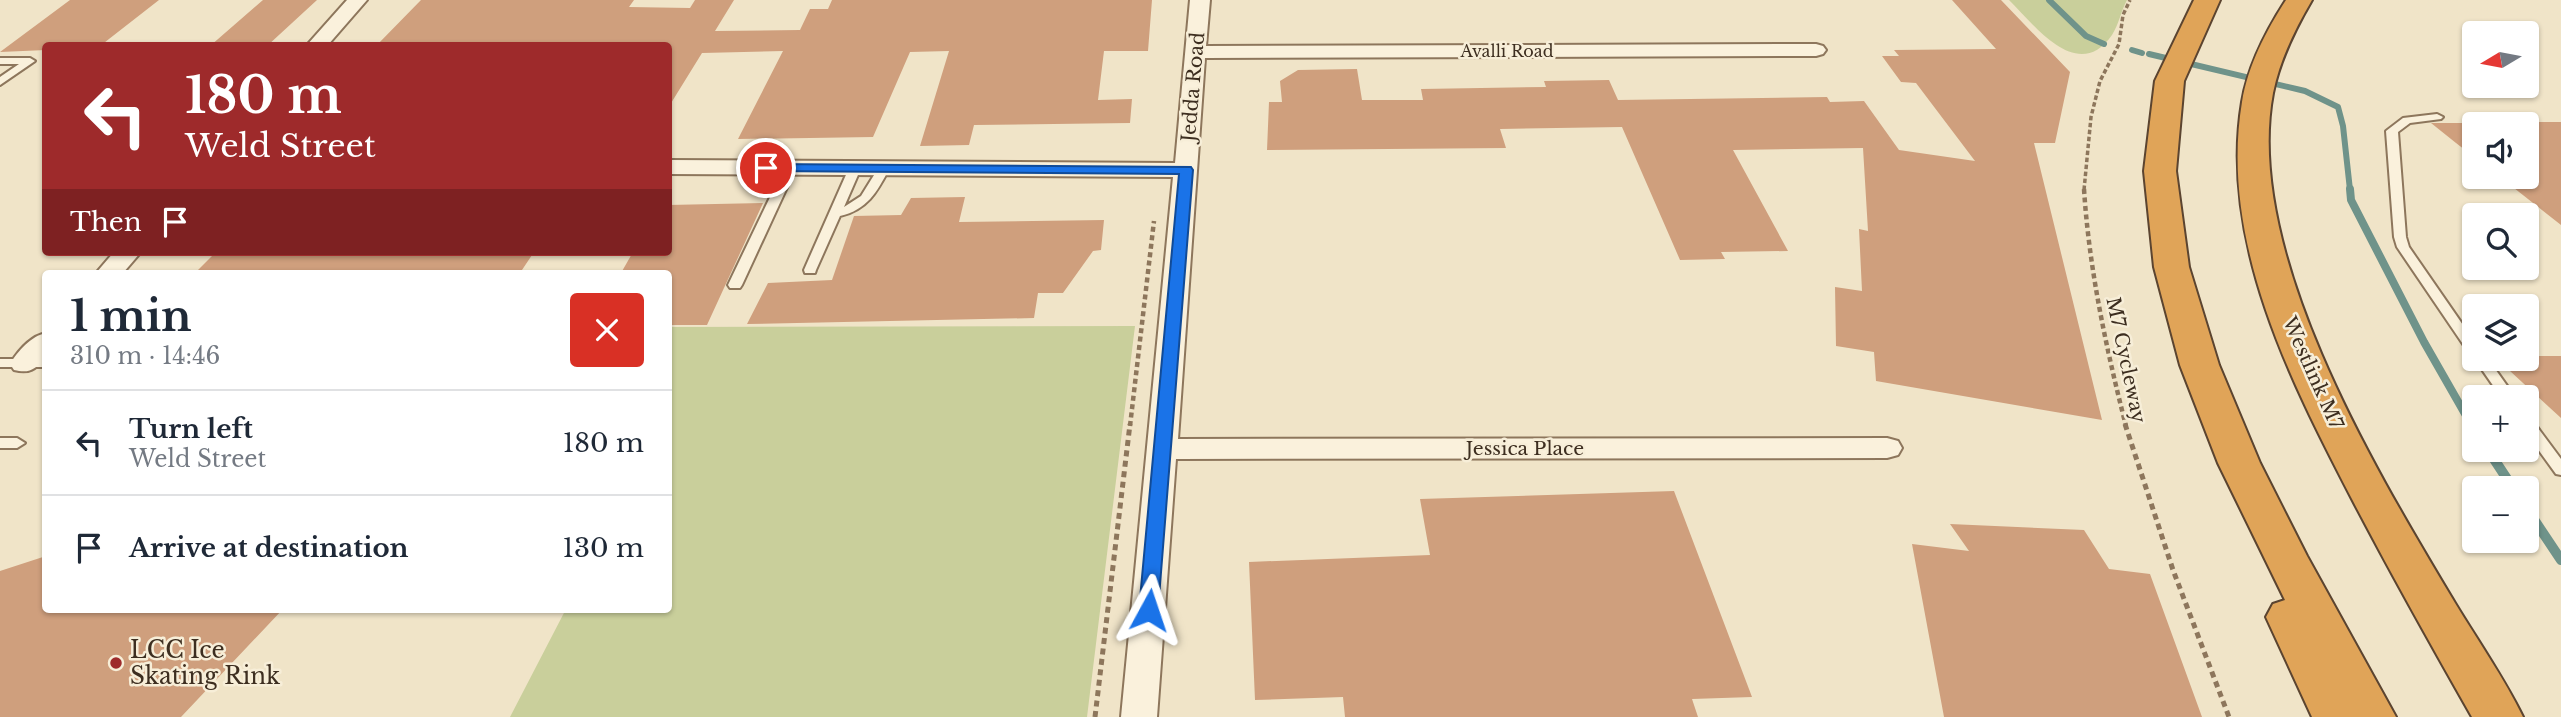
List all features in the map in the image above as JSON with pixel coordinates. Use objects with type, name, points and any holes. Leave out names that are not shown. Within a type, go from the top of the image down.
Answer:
[{"type":"highway","points":[[2205,3],[2181,47],[2166,91],[2160,128],[2159,161],[2165,230],[2174,279],[2202,369],[2235,454],[2371,717]]},
{"type":"highway","name":"Westlink M7","points":[[2296,5],[2270,56],[2259,93],[2255,132],[2256,185],[2267,247],[2287,318],[2388,531],[2498,717]]},
{"type":"highway","points":[[2267,247],[2347,406],[2440,578],[2524,717]]},
{"type":"highway","points":[[2202,369],[2227,484],[2337,717]]},
{"type":"street","points":[[320,42],[357,0]]},
{"type":"street","name":"Jedda Road","points":[[1139,717],[1200,0]]},
{"type":"street","name":"Avalli Road","points":[[1197,52],[1816,50]]},
{"type":"street","points":[[672,167],[1186,170]]},
{"type":"street","points":[[112,270],[124,256]]},
{"type":"street","points":[[23,364],[42,345]]},
{"type":"street","name":"Jessica Place","points":[[1163,449],[1887,448]]},
{"type":"lane","points":[[0,61],[42,61]]},
{"type":"lane","points":[[0,82],[30,61]]},
{"type":"lane","points":[[2437,117],[2407,120],[2392,131],[2400,237],[2403,247],[2462,333]]},
{"type":"lane","points":[[735,285],[790,168]]},
{"type":"lane","points":[[810,270],[855,168]]},
{"type":"lane","points":[[835,213],[859,206],[867,198],[883,169]]},
{"type":"lane","points":[[2539,440],[2561,470]]},
{"type":"lane","points":[[0,443],[17,443]]},
{"type":"path","name":"M7 Cycleway","points":[[2130,0],[2123,15],[2119,44],[2100,81],[2091,117],[2083,179],[2086,226],[2111,368],[2128,435],[2149,501],[2229,717]]},
{"type":"path","points":[[1095,717],[1155,212]]},
{"type":"green space","points":[[2009,0],[2127,0],[2112,35],[2099,49],[2085,54],[2058,46]]},
{"type":"green space","points":[[1135,326],[1087,717],[510,717],[564,613],[672,613],[672,327]]},
{"type":"building","points":[[70,0],[159,0],[105,42],[42,42],[42,50],[0,52]]},
{"type":"building","points":[[263,0],[317,0],[271,42],[215,42]]},
{"type":"building","points":[[421,0],[634,0],[629,7],[690,8],[695,0],[734,0],[715,31],[800,30],[810,9],[828,9],[832,0],[1152,0],[1148,51],[1104,51],[1098,100],[1132,99],[1130,123],[974,125],[969,145],[920,146],[949,51],[910,52],[873,137],[738,139],[783,51],[702,53],[672,102],[672,42],[380,42]]},
{"type":"building","points":[[1952,0],[2001,0],[2070,72],[2055,143],[2034,143],[2102,420],[1876,381],[1874,352],[1836,346],[1835,287],[1862,291],[1859,229],[1868,231],[1863,148],[1733,150],[1788,251],[1721,252],[1725,259],[1680,260],[1622,127],[1500,129],[1506,148],[1267,150],[1269,102],[1282,102],[1280,81],[1298,70],[1357,69],[1362,100],[1423,100],[1421,89],[1546,87],[1544,81],[1609,80],[1618,100],[1827,97],[1830,102],[1864,101],[1899,150],[1975,161],[1916,83],[1901,82],[1882,56],[1899,56],[1894,50],[1996,49]]},
{"type":"building","points":[[2539,122],[2561,122],[2561,225],[2539,208],[2539,203],[2533,203],[2515,189],[2539,189]]},
{"type":"building","points":[[2431,123],[2462,123],[2462,148]]},
{"type":"building","points":[[965,197],[959,222],[1104,220],[1101,250],[1093,251],[1063,293],[1038,293],[1034,318],[747,324],[768,283],[832,280],[854,216],[901,215],[911,198]]},
{"type":"building","points":[[763,203],[707,325],[672,325],[672,270],[623,270],[631,256],[672,256],[672,205]]},
{"type":"building","points":[[212,256],[531,256],[522,270],[198,270]]},
{"type":"building","points":[[2539,356],[2561,356],[2561,418],[2539,398],[2539,385],[2525,385],[2510,371],[2539,371]]},
{"type":"building","points":[[1674,491],[1752,697],[1692,699],[1698,717],[1345,717],[1343,697],[1255,700],[1249,562],[1430,555],[1420,499]]},
{"type":"building","points":[[1950,524],[2084,530],[2109,569],[2150,574],[2202,717],[1944,717],[1912,544],[1969,551]]},
{"type":"building","name":"LCC Ice Skating Rink","points":[[42,557],[42,613],[279,613],[181,717],[0,717],[0,571]]},
{"type":"waterway","points":[[2049,0],[2086,36],[2104,44]]},
{"type":"waterway","points":[[2132,50],[2142,53]]},
{"type":"waterway","points":[[2149,54],[2305,91],[2338,107],[2343,126],[2350,190]]},
{"type":"waterway","points":[[2350,189],[2351,200],[2424,342],[2462,408]]},
{"type":"waterway","points":[[2496,462],[2505,476]]},
{"type":"waterway","points":[[2539,527],[2561,560]]},
{"type":"place","name":"LCC Ice Skating Rink","points":[[116,663]]},
{"type":"route","points":[[766,168],[1186,170],[1149,610]]}]
